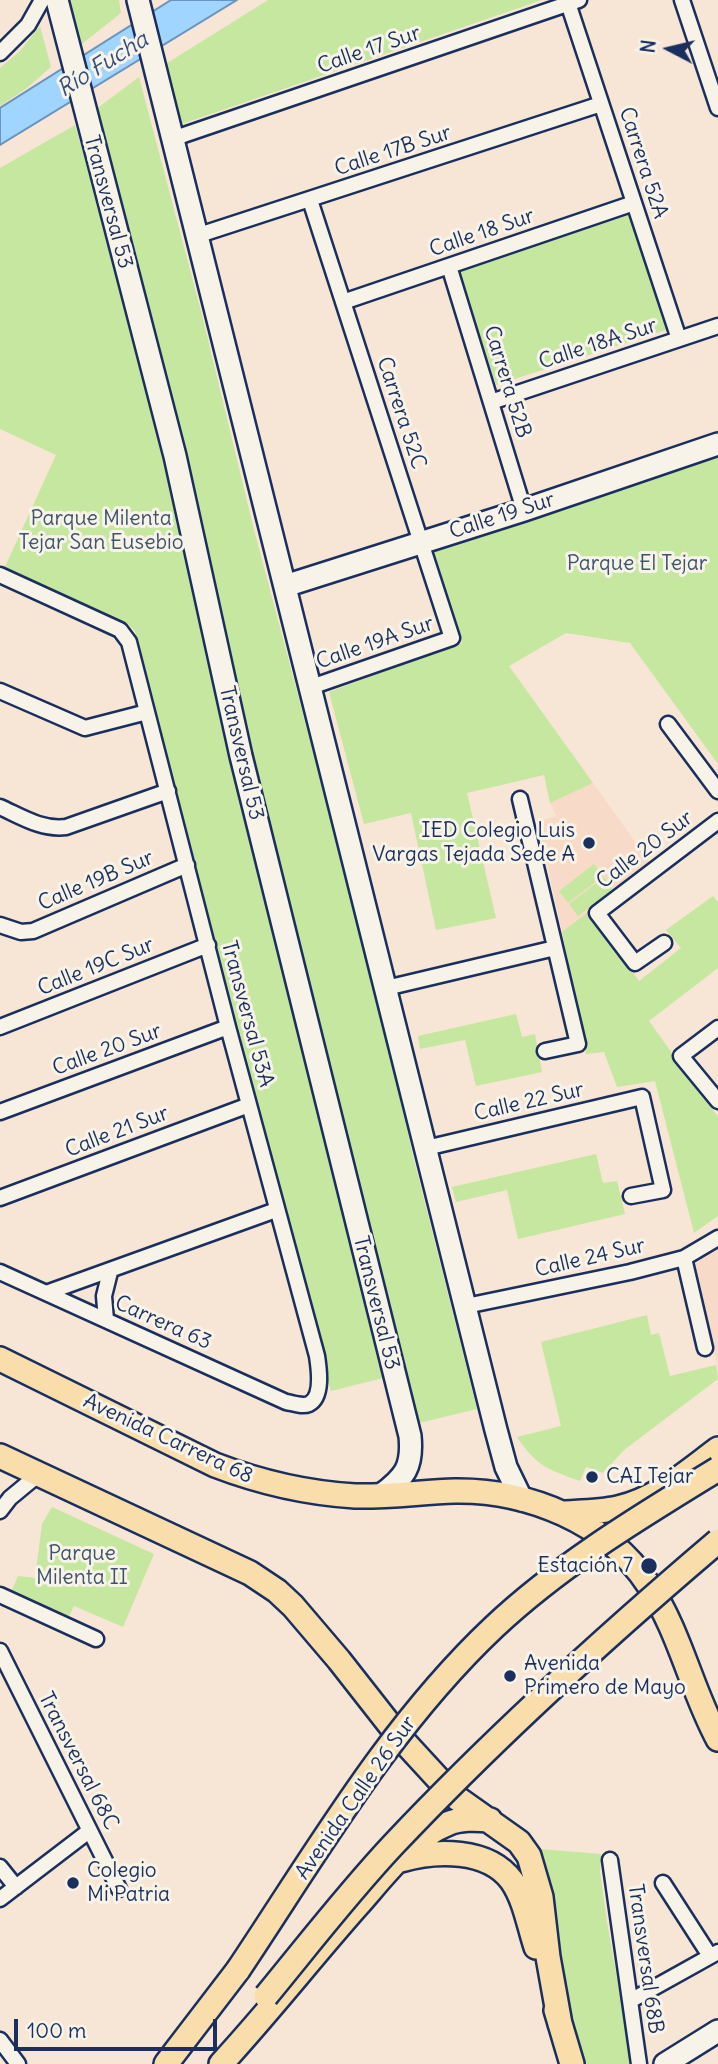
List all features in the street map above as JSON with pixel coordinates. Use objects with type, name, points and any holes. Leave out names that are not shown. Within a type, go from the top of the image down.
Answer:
[{"type":"main road","name":"Avenida Carrera 68","points":[[0,1359],[215,1465],[250,1479],[322,1494],[479,1492],[522,1500],[561,1513],[599,1533],[634,1565],[648,1583],[676,1636],[718,1739]]},
{"type":"main road","points":[[561,1513],[617,1508],[634,1503],[661,1490],[718,1449]]},
{"type":"main road","points":[[0,1456],[250,1573],[277,1591],[321,1637],[397,1734],[454,1796],[519,1842],[529,1856],[537,1876],[560,2024]]},
{"type":"main road","name":"Avenida Calle 26 Sur","points":[[166,2064],[238,1970],[382,1754],[465,1656],[556,1574],[718,1469]]},
{"type":"main road","points":[[215,2064],[266,1996],[360,1881],[493,1742],[571,1669],[718,1541]]},
{"type":"main road","points":[[221,2064],[398,1861],[426,1837],[448,1823],[490,1820]]},
{"type":"main road","points":[[398,1861],[426,1854],[453,1854],[484,1860],[502,1870],[511,1880],[523,1906],[572,2064]]},
{"type":"street","points":[[0,53],[24,31],[42,0]]},
{"type":"street","name":"Transversal 53","points":[[57,0],[175,456],[247,781],[410,1436],[411,1452],[407,1470],[381,1495]]},
{"type":"street","points":[[682,0],[718,108]]},
{"type":"street","name":"Carrera 52A","points":[[572,1],[601,104],[679,339]]},
{"type":"street","name":"Calle 17 Sur","points":[[172,139],[572,1]]},
{"type":"street","points":[[138,3],[506,1467],[522,1500]]},
{"type":"street","name":"Calle 17B Sur","points":[[196,236],[601,104]]},
{"type":"street","name":"Carrera 52C","points":[[310,200],[452,638]]},
{"type":"street","name":"Calle 18 Sur","points":[[343,302],[634,203]]},
{"type":"street","name":"Carrera 52B","points":[[449,266],[524,510]]},
{"type":"street","name":"Calle 18A Sur","points":[[491,402],[718,326]]},
{"type":"street","name":"Calle 19 Sur","points":[[285,586],[524,510],[718,444]]},
{"type":"street","name":"Transversal 53A","points":[[0,575],[120,630],[125,635],[317,1356],[318,1389],[310,1404]]},
{"type":"street","name":"Calle 19A Sur","points":[[311,687],[452,638]]},
{"type":"street","points":[[0,691],[85,729],[147,712]]},
{"type":"street","points":[[668,724],[718,790]]},
{"type":"street","points":[[0,807],[43,827],[54,829],[168,791]]},
{"type":"street","points":[[520,799],[578,1044],[544,1051]]},
{"type":"street","name":"Calle 20 Sur","points":[[664,943],[635,963],[597,912],[718,821]]},
{"type":"street","name":"Calle 19B Sur","points":[[0,925],[21,932],[33,931],[187,865]]},
{"type":"street","name":"Calle 19C Sur","points":[[0,1027],[208,945]]},
{"type":"street","points":[[386,988],[555,948]]},
{"type":"street","name":"Calle 20 Sur","points":[[0,1112],[228,1027]]},
{"type":"street","points":[[718,1028],[681,1056],[718,1101]]},
{"type":"street","name":"Calle 22 Sur","points":[[426,1148],[642,1097],[663,1190],[631,1196]]},
{"type":"street","name":"Calle 21 Sur","points":[[0,1198],[249,1105]]},
{"type":"street","points":[[46,1293],[276,1210]]},
{"type":"street","name":"Calle 24 Sur","points":[[466,1307],[684,1258],[718,1238]]},
{"type":"street","points":[[684,1258],[705,1348]]},
{"type":"street","name":"Carrera 63","points":[[0,1272],[286,1402],[310,1404]]},
{"type":"street","points":[[106,1320],[104,1287],[110,1272]]},
{"type":"street","points":[[0,1511],[10,1498],[40,1474]]},
{"type":"street","points":[[0,1595],[96,1639]]},
{"type":"street","name":"Transversal 68C","points":[[0,1651],[119,1889]]},
{"type":"street","points":[[0,1899],[89,1831]]},
{"type":"street","name":"Transversal 68B","points":[[610,1860],[639,2064]]},
{"type":"street","points":[[0,1867],[16,1887]]},
{"type":"street","points":[[630,2001],[714,1954],[663,1883]]},
{"type":"street","points":[[665,2064],[718,2031]]},
{"type":"street","points":[[0,2040],[18,2064]]},
{"type":"shaded area","name":"IED Colegio Luis Vargas Tejada Sede A","points":[[593,783],[651,864],[562,932],[538,822],[556,816],[550,803]]},
{"type":"shaded area","points":[[718,1248],[718,1369],[695,1264]]},
{"type":"green space","points":[[62,0],[119,0],[121,13],[78,47]]},
{"type":"green space","points":[[268,0],[542,0],[179,125],[164,65]]},
{"type":"green space","points":[[40,26],[51,67],[27,88],[0,106],[0,68],[20,51]]},
{"type":"green space","points":[[139,77],[202,315],[253,526],[363,940],[415,1164],[477,1409],[415,1424],[372,1268],[95,110]]},
{"type":"green space","name":"Parque Milenta Tejar San Eusebio","points":[[75,125],[113,254],[295,1010],[387,1377],[331,1391],[170,784],[135,631],[128,624],[4,569],[56,455],[0,429],[0,168]]},
{"type":"green space","points":[[629,215],[666,330],[496,385],[459,271]]},
{"type":"green space","name":"Parque El Tejar","points":[[718,454],[718,764],[630,643],[566,633],[509,666],[593,783],[550,803],[544,775],[467,793],[496,918],[436,930],[411,813],[364,824],[329,692],[462,643],[431,548]]},
{"type":"green space","points":[[594,864],[603,876],[568,903],[559,891]]},
{"type":"green space","points":[[604,877],[613,890],[578,916],[569,904]]},
{"type":"green space","points":[[713,896],[718,902],[718,968],[649,1021],[718,1117],[718,1216],[694,1233],[655,1081],[617,1087],[604,1052],[586,1054],[562,932],[588,912],[639,981],[681,948],[666,930]]},
{"type":"green space","points":[[516,1014],[522,1037],[535,1034],[542,1072],[476,1086],[465,1040],[420,1049],[418,1036]]},
{"type":"green space","points":[[596,1154],[603,1183],[617,1181],[625,1214],[518,1239],[507,1190],[456,1202],[452,1187]]},
{"type":"green space","points":[[647,1315],[651,1335],[659,1333],[670,1376],[716,1365],[718,1379],[624,1450],[603,1473],[586,1467],[580,1481],[537,1461],[517,1437],[561,1426],[541,1342]]},
{"type":"green space","name":"Parque Milenta II","points":[[52,1507],[154,1554],[123,1627],[74,1606],[69,1616],[12,1590],[18,1576],[35,1578],[42,1524]]},
{"type":"green space","points":[[539,1849],[601,1854],[600,1872],[607,1922],[632,2064],[581,2064],[552,1923],[549,1883]]},
{"type":"water","name":"Río Fucha","points":[[171,0],[237,0],[0,145],[0,108]]},
{"type":"place","name":"IED Colegio Luis Vargas Tejada Sede A","points":[[589,843]]},
{"type":"place","name":"CAI Tejar","points":[[592,1477]]},
{"type":"place","name":"Estación 7","points":[[649,1566]]},
{"type":"place","name":"Avenida Primero de Mayo","points":[[510,1676]]},
{"type":"place","name":"Colegio Mi Patria","points":[[73,1883]]}]
